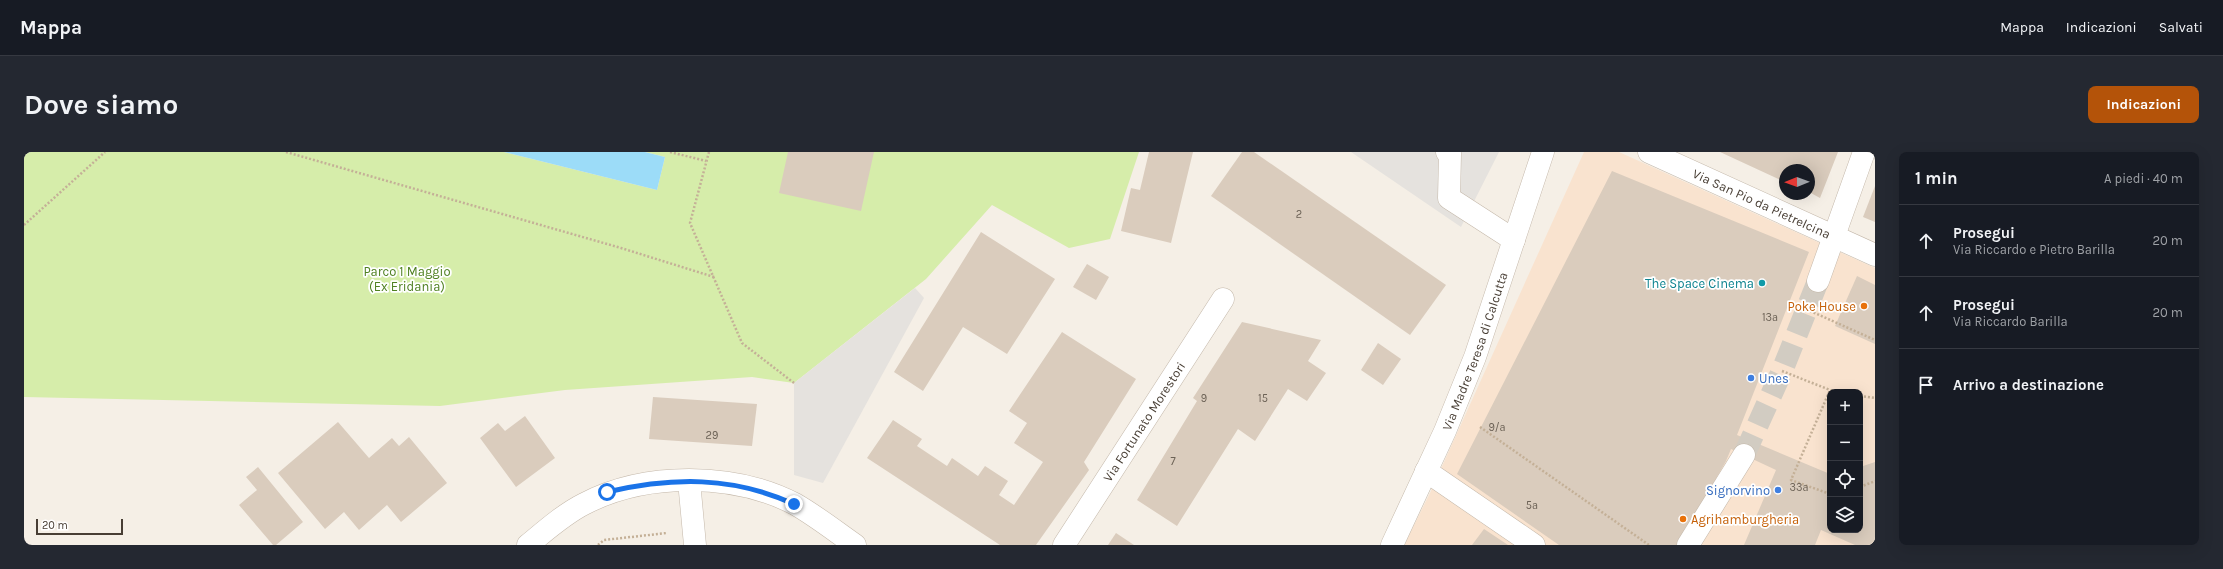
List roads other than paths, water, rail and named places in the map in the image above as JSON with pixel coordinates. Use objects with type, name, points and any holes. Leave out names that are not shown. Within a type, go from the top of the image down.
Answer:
[{"type":"street","points":[[1447,152],[1450,154],[1449,198],[1514,240]]},
{"type":"street","name":"Via Madre Teresa di Calcutta","points":[[1392,545],[1426,471],[1475,357],[1543,152]]},
{"type":"street","name":"Via San Pio da Pietrelcina","points":[[1649,152],[1875,255]]},
{"type":"street","points":[[1818,281],[1864,152]]},
{"type":"street","name":"Via Fortunato Morestori","points":[[1064,545],[1223,299]]},
{"type":"street","points":[[1688,545],[1744,455]]},
{"type":"street","points":[[1426,471],[1534,545]]},
{"type":"street","points":[[689,480],[694,538]]},
{"type":"street","points":[[528,545],[582,504],[607,492],[635,486],[689,480],[741,486],[778,497],[812,514],[855,545]]},
{"type":"water","points":[[504,152],[645,152],[665,157],[657,190]]},
{"type":"tunnel","points":[[1744,455],[1782,371],[1818,281]]},
{"type":"place","name":"The Space Cinema","points":[[1762,283]]},
{"type":"place","name":"Poke House","points":[[1864,306]]},
{"type":"place","name":"Unes","points":[[1751,378]]},
{"type":"place","name":"Signorvino","points":[[1778,490]]},
{"type":"place","name":"Agrihamburgheria","points":[[1683,519]]},
{"type":"park label","name":"Parco 1 Maggio (Ex Eridania)","points":[[407,278]]}]
